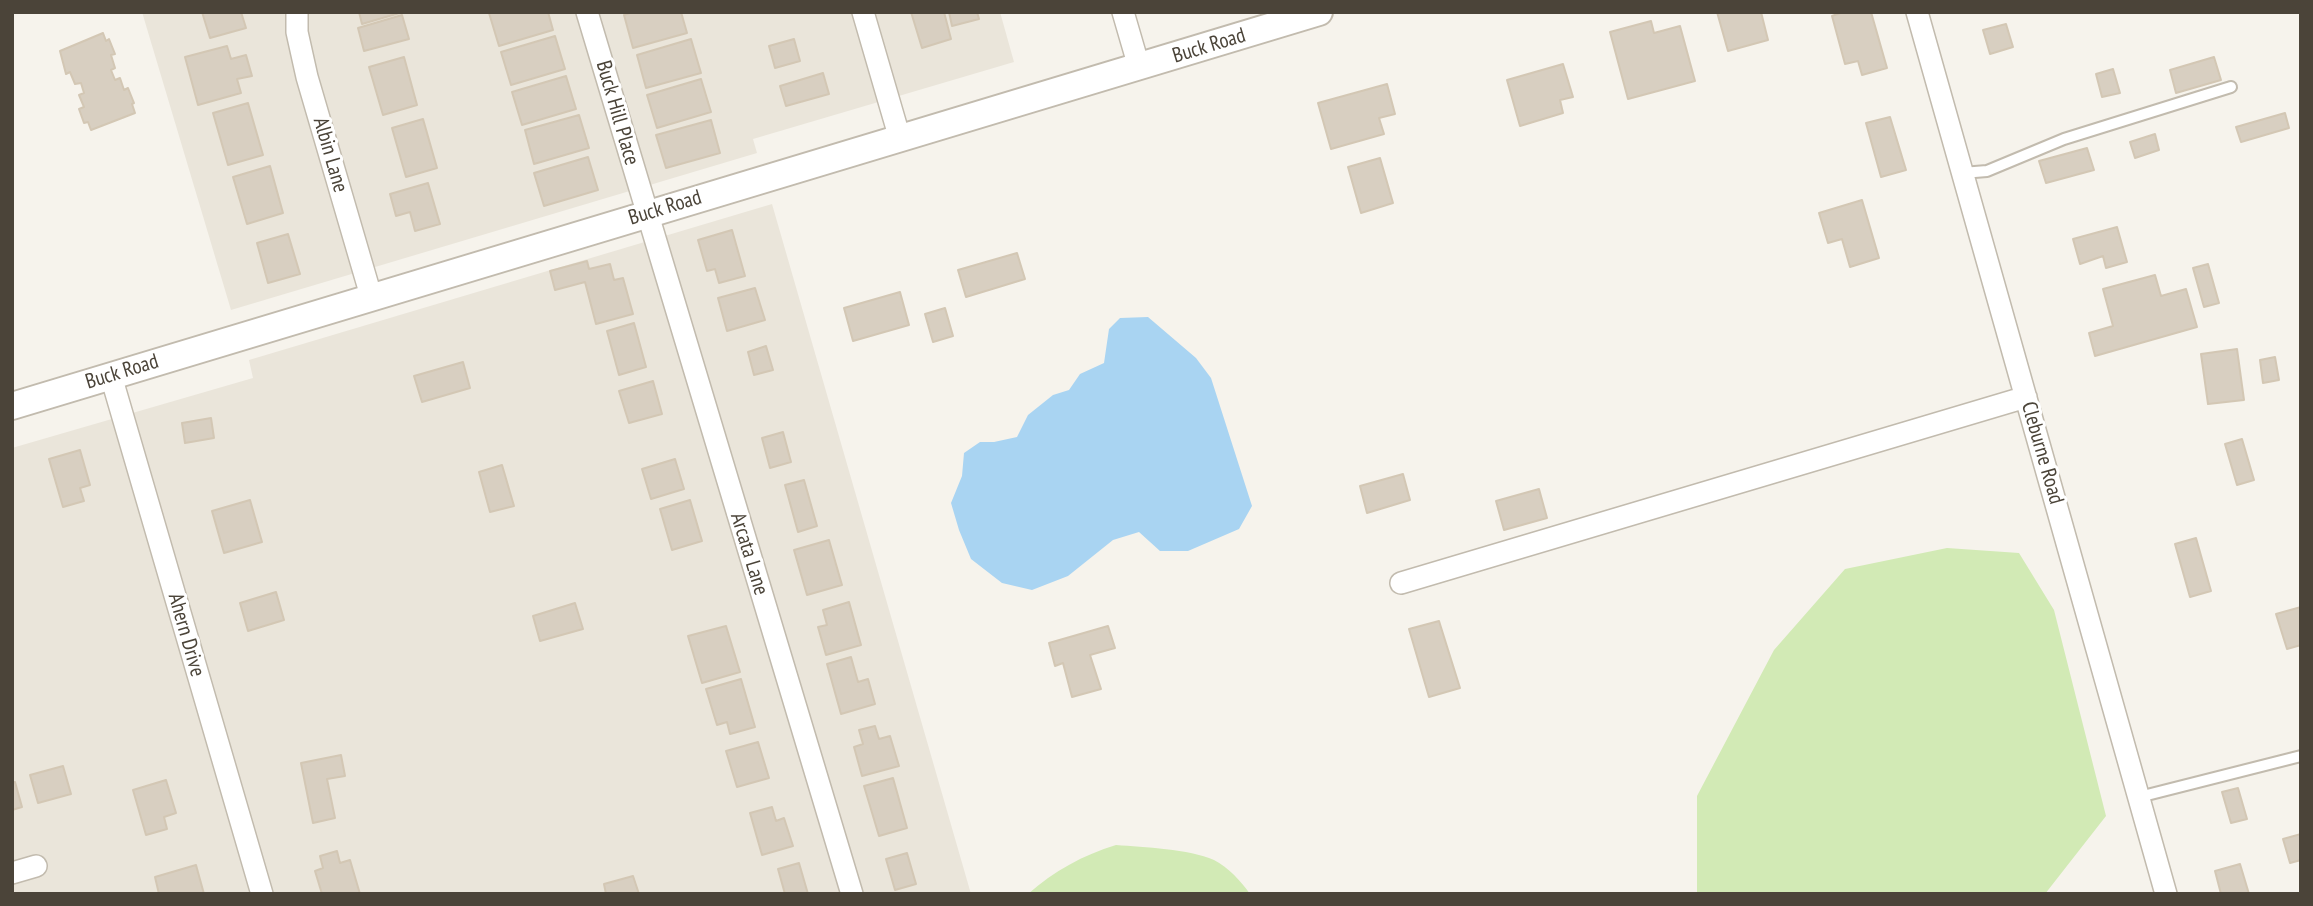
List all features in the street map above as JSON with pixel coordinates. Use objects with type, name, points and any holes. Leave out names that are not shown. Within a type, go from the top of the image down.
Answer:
[{"type":"street","name":"Albin Lane","points":[[297,12],[297,32],[307,77],[371,296]]},
{"type":"street","name":"Buck Hill Place","points":[[587,12],[646,214]]},
{"type":"street","points":[[863,12],[900,139]]},
{"type":"street","points":[[1123,12],[1139,67]]},
{"type":"street","name":"Buck Road","points":[[12,406],[1139,67],[1277,18],[1319,12]]},
{"type":"street","name":"Cleburne Road","points":[[1917,12],[2166,894]]},
{"type":"street","name":"Arcata Lane","points":[[646,214],[852,894]]},
{"type":"street","name":"Ahern Drive","points":[[111,376],[262,894]]},
{"type":"street","points":[[1401,583],[2026,397]]},
{"type":"street","points":[[12,873],[36,866]]},
{"type":"lane","points":[[1962,173],[1987,171],[2064,139],[2231,87]]},
{"type":"lane","points":[[2139,797],[2301,756]]},
{"type":"shaded area","points":[[142,12],[1000,12],[1014,62],[753,139],[757,153],[231,310]]},
{"type":"shaded area","points":[[772,204],[971,894],[12,894],[12,448],[253,378],[249,360]]},
{"type":"green space","points":[[1947,548],[2019,553],[2054,610],[2106,816],[2045,894],[1697,894],[1697,796],[1774,650],[1845,569]]},
{"type":"green space","points":[[1116,845],[1204,856],[1224,866],[1250,894],[1028,894],[1069,865]]},
{"type":"water","points":[[1148,317],[1196,358],[1211,378],[1252,506],[1239,529],[1188,551],[1160,551],[1139,532],[1113,540],[1068,576],[1032,590],[1002,583],[971,559],[951,503],[962,476],[964,453],[980,442],[1017,437],[1028,415],[1053,395],[1069,390],[1080,374],[1104,363],[1109,329],[1120,318]]},
{"type":"building","points":[[202,12],[241,12],[246,28],[210,38]]},
{"type":"building","points":[[359,12],[403,12],[362,24]]},
{"type":"building","points":[[548,12],[553,30],[499,46],[489,13]]},
{"type":"building","points":[[633,12],[681,12],[687,33],[633,48],[624,15]]},
{"type":"building","points":[[911,12],[944,12],[951,39],[922,48]]},
{"type":"building","points":[[949,12],[977,12],[979,19],[952,26]]},
{"type":"building","points":[[1717,12],[1761,12],[1768,40],[1728,51]]},
{"type":"building","points":[[1843,12],[1871,12],[1887,68],[1862,75],[1858,61],[1845,64],[1832,16]]},
{"type":"building","points":[[402,15],[409,39],[364,51],[358,28]]},
{"type":"building","points":[[1651,21],[1654,33],[1680,26],[1695,81],[1628,99],[1610,32]]},
{"type":"building","points":[[2006,24],[2013,47],[1990,54],[1983,30]]},
{"type":"building","points":[[103,33],[106,41],[109,39],[115,54],[111,55],[115,68],[111,70],[115,80],[120,78],[124,90],[128,88],[135,113],[91,130],[88,122],[84,123],[79,109],[84,107],[79,95],[84,93],[81,83],[75,84],[70,72],[66,74],[60,51]]},
{"type":"building","points":[[555,36],[565,69],[511,85],[501,52]]},
{"type":"building","points":[[691,39],[701,73],[646,88],[637,55]]},
{"type":"building","points":[[794,39],[800,61],[775,68],[769,46]]},
{"type":"building","points":[[227,46],[231,59],[246,55],[252,76],[237,79],[241,93],[198,105],[185,57]]},
{"type":"building","points":[[404,57],[417,105],[383,115],[369,67]]},
{"type":"building","points":[[2214,57],[2221,80],[2176,93],[2170,70]]},
{"type":"building","points":[[1563,64],[1573,97],[1560,100],[1563,113],[1520,126],[1507,80]]},
{"type":"building","points":[[2113,69],[2120,93],[2102,97],[2096,74]]},
{"type":"building","points":[[823,73],[829,94],[786,106],[780,86]]},
{"type":"building","points":[[566,76],[576,109],[522,125],[512,92]]},
{"type":"building","points":[[701,79],[711,112],[657,128],[647,95]]},
{"type":"building","points":[[1387,84],[1395,114],[1379,118],[1384,134],[1331,149],[1318,103]]},
{"type":"building","points":[[248,103],[263,155],[228,165],[213,113]]},
{"type":"building","points":[[2285,113],[2289,128],[2241,142],[2236,127]]},
{"type":"building","points":[[579,115],[589,148],[534,164],[525,130]]},
{"type":"building","points":[[1890,117],[1906,170],[1881,177],[1866,123]]},
{"type":"building","points":[[423,119],[437,168],[406,177],[392,128]]},
{"type":"building","points":[[711,120],[720,153],[666,168],[656,135]]},
{"type":"building","points":[[2155,134],[2159,150],[2135,158],[2130,142]]},
{"type":"building","points":[[2087,148],[2094,170],[2046,183],[2039,161]]},
{"type":"building","points":[[588,157],[598,190],[544,206],[534,173]]},
{"type":"building","points":[[1380,158],[1393,203],[1361,213],[1348,167]]},
{"type":"building","points":[[270,166],[283,213],[247,224],[233,177]]},
{"type":"building","points":[[428,183],[440,224],[415,231],[410,212],[396,216],[390,194]]},
{"type":"building","points":[[1862,200],[1879,258],[1850,267],[1842,239],[1828,243],[1819,213]]},
{"type":"building","points":[[2117,227],[2127,262],[2106,268],[2103,256],[2080,264],[2073,239]]},
{"type":"building","points":[[732,230],[745,276],[719,283],[715,269],[707,271],[698,240]]},
{"type":"building","points":[[288,234],[300,274],[268,283],[257,243]]},
{"type":"building","points":[[1017,253],[1025,279],[966,297],[958,270]]},
{"type":"building","points":[[587,261],[589,269],[610,264],[614,280],[623,278],[633,314],[596,324],[585,282],[555,290],[550,271]]},
{"type":"building","points":[[2208,264],[2219,303],[2204,307],[2193,268]]},
{"type":"building","points":[[2155,275],[2161,296],[2186,289],[2197,327],[2095,356],[2089,333],[2113,326],[2103,289]]},
{"type":"building","points":[[755,288],[765,320],[727,331],[718,298]]},
{"type":"building","points":[[900,292],[909,325],[853,341],[844,308]]},
{"type":"building","points":[[945,308],[953,336],[933,342],[925,314]]},
{"type":"building","points":[[634,323],[646,367],[619,375],[607,331]]},
{"type":"building","points":[[766,346],[773,370],[754,375],[748,352]]},
{"type":"building","points":[[2237,349],[2244,400],[2208,404],[2201,354]]},
{"type":"building","points":[[2275,357],[2279,380],[2263,383],[2260,360]]},
{"type":"building","points":[[463,362],[470,388],[422,402],[414,376]]},
{"type":"building","points":[[653,381],[662,414],[629,423],[619,391]]},
{"type":"building","points":[[211,418],[214,438],[185,443],[182,423]]},
{"type":"building","points":[[783,432],[791,462],[770,468],[762,438]]},
{"type":"building","points":[[2242,439],[2254,480],[2237,485],[2225,444]]},
{"type":"building","points":[[80,450],[90,485],[80,488],[84,501],[63,507],[49,459]]},
{"type":"building","points":[[675,459],[684,489],[651,499],[642,469]]},
{"type":"building","points":[[502,465],[514,506],[490,512],[479,472]]},
{"type":"building","points":[[1403,474],[1410,500],[1367,513],[1360,486]]},
{"type":"building","points":[[804,480],[817,526],[798,532],[785,485]]},
{"type":"building","points":[[1539,489],[1547,518],[1504,530],[1496,501]]},
{"type":"building","points":[[250,500],[262,542],[224,553],[212,511]]},
{"type":"building","points":[[690,500],[702,541],[672,550],[660,509]]},
{"type":"building","points":[[2196,538],[2211,591],[2190,597],[2175,544]]},
{"type":"building","points":[[829,540],[842,585],[807,595],[794,550]]},
{"type":"building","points":[[276,592],[284,620],[248,631],[240,603]]},
{"type":"building","points":[[849,602],[861,645],[826,655],[818,627],[827,625],[823,610]]},
{"type":"building","points":[[575,603],[583,629],[540,641],[533,616]]},
{"type":"building","points":[[2301,607],[2301,645],[2287,649],[2276,614]]},
{"type":"building","points":[[1439,621],[1460,688],[1429,697],[1409,629]]},
{"type":"building","points":[[726,626],[740,672],[702,683],[688,636]]},
{"type":"building","points":[[1108,626],[1115,648],[1090,655],[1101,689],[1072,697],[1063,663],[1055,666],[1049,643]]},
{"type":"building","points":[[851,657],[858,682],[868,679],[875,704],[841,714],[827,664]]},
{"type":"building","points":[[741,679],[755,727],[730,734],[727,722],[717,725],[706,689]]},
{"type":"building","points":[[875,726],[879,739],[890,736],[899,766],[862,776],[854,747],[863,744],[859,730]]},
{"type":"building","points":[[758,742],[769,778],[737,787],[726,751]]},
{"type":"building","points":[[341,755],[345,776],[327,779],[335,818],[313,823],[301,763]]},
{"type":"building","points":[[63,766],[71,794],[38,803],[30,775]]},
{"type":"building","points":[[893,778],[907,828],[879,836],[864,786]]},
{"type":"building","points":[[166,780],[176,813],[164,817],[167,829],[146,835],[133,790]]},
{"type":"building","points":[[15,782],[22,807],[12,810],[12,783]]},
{"type":"building","points":[[2238,788],[2247,819],[2231,823],[2222,792]]},
{"type":"building","points":[[772,807],[776,821],[784,818],[793,846],[762,855],[750,813]]},
{"type":"building","points":[[2301,834],[2301,860],[2290,863],[2283,839]]},
{"type":"building","points":[[337,851],[340,863],[350,860],[360,894],[322,894],[315,871],[323,868],[320,856]]},
{"type":"building","points":[[907,853],[916,884],[895,890],[886,859]]},
{"type":"building","points":[[799,863],[808,894],[785,894],[778,869]]},
{"type":"building","points":[[2240,864],[2249,894],[2221,894],[2215,871]]},
{"type":"building","points":[[196,865],[204,894],[159,894],[155,877]]},
{"type":"building","points":[[633,876],[639,894],[606,894],[604,884]]}]
